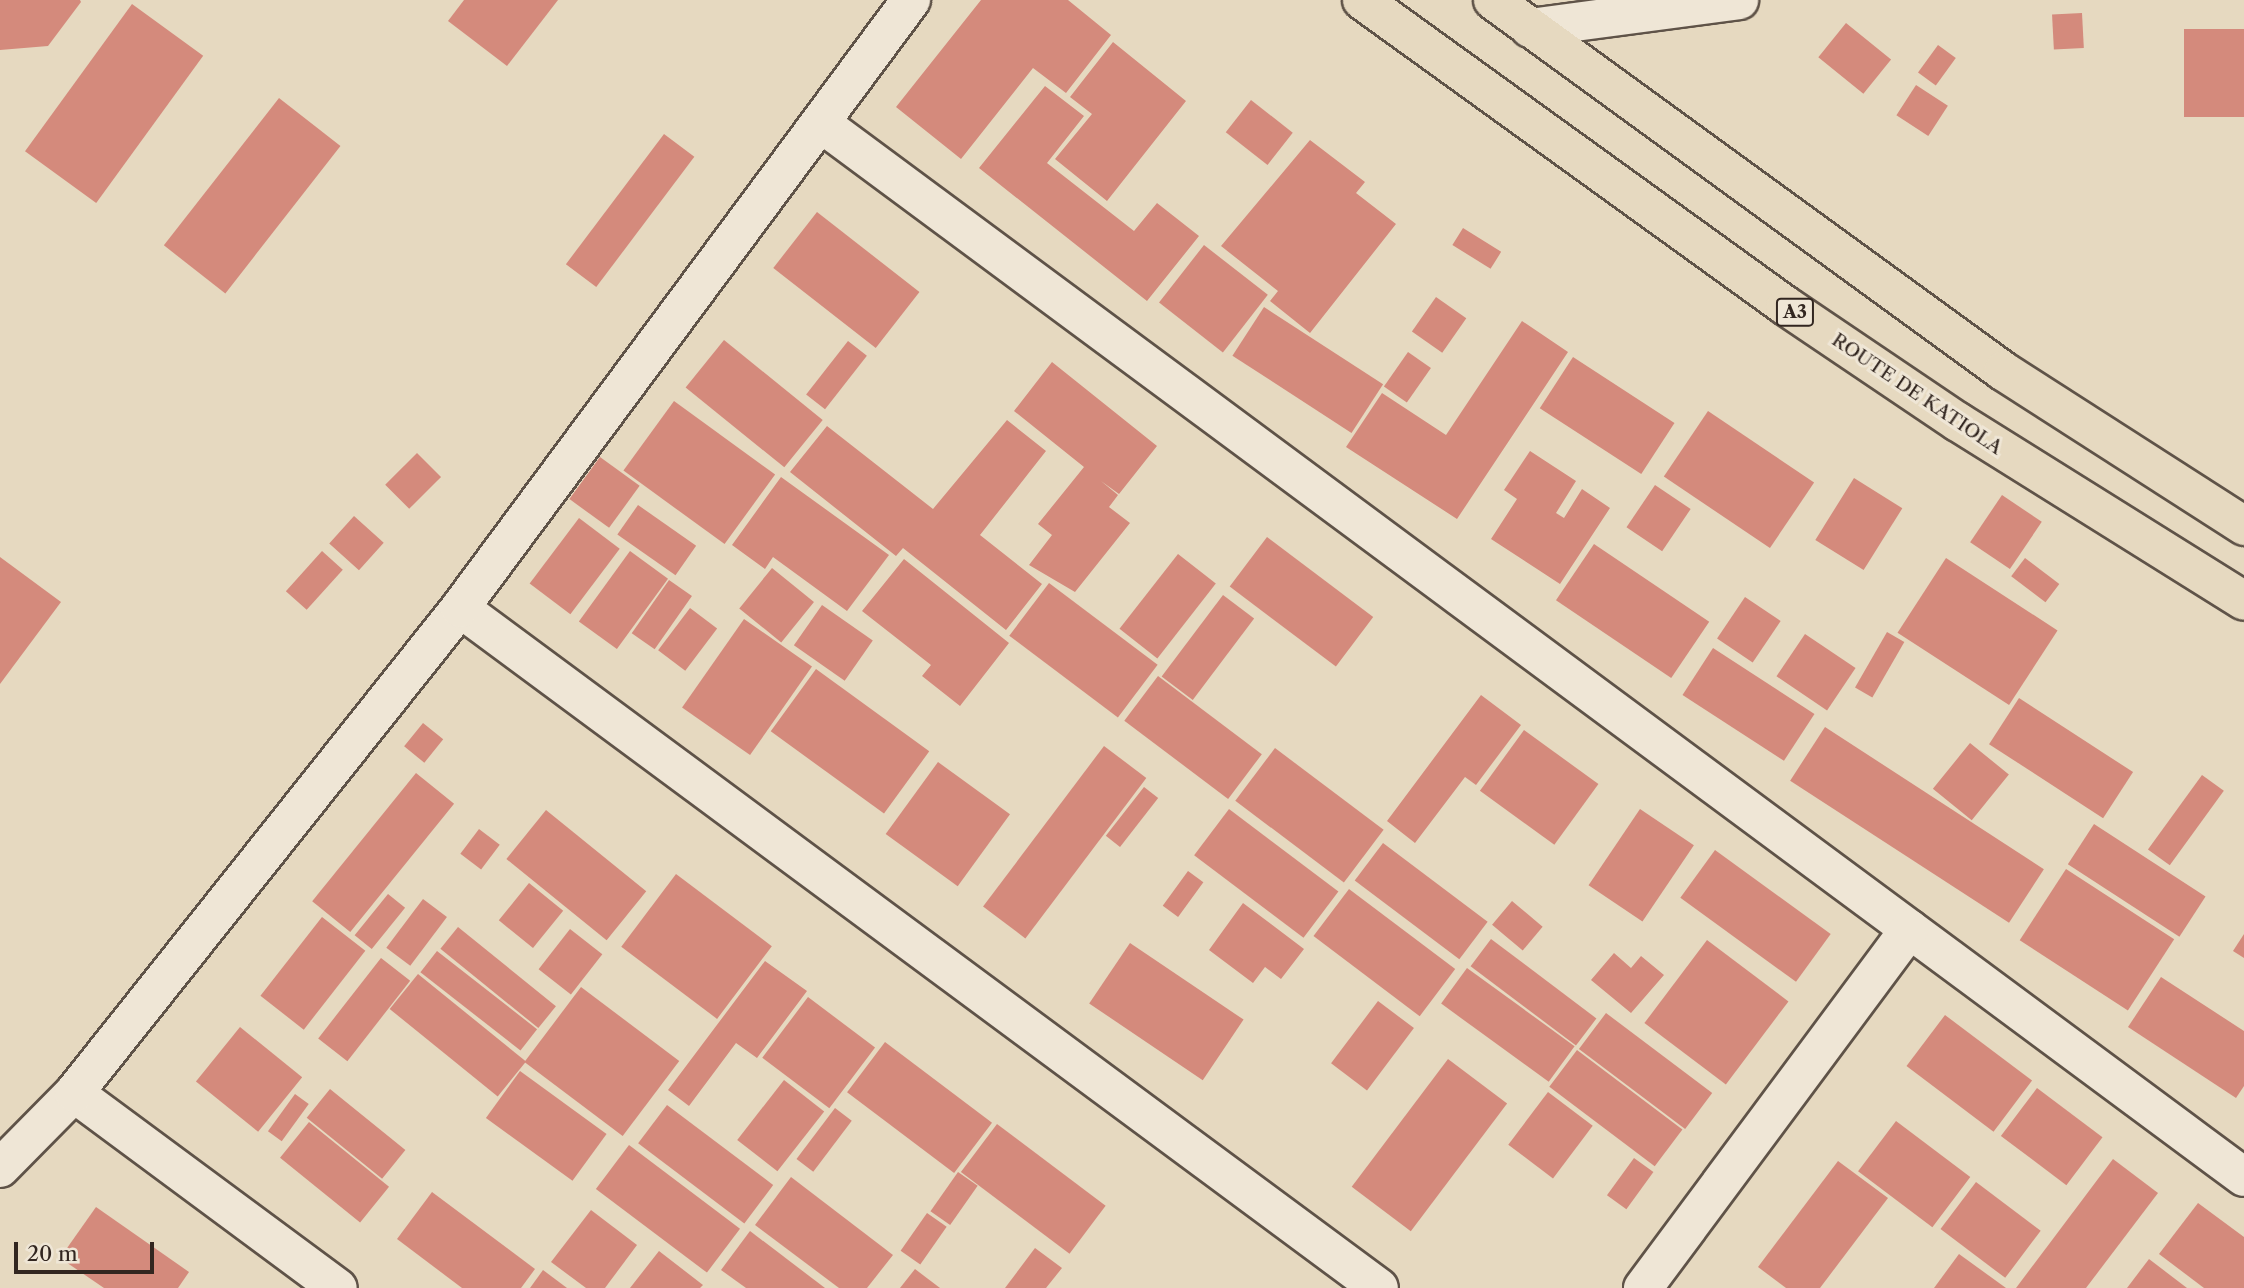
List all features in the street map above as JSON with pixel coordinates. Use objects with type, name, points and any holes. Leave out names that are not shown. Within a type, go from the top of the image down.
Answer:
[{"type":"highway","name":"ROUTE DE KATIOLA","points":[[1362,0],[1786,306],[1958,422],[2244,601]]},
{"type":"highway","points":[[1493,0],[2003,371],[2244,526]]},
{"type":"street","points":[[0,1168],[74,1093],[460,608],[822,124],[911,0]]},
{"type":"street","points":[[1531,28],[1739,0]]},
{"type":"street","points":[[822,124],[2244,1177]]},
{"type":"street","points":[[460,608],[1379,1288]]},
{"type":"street","points":[[1643,1288],[1910,929]]},
{"type":"street","points":[[74,1093],[338,1288]]},
{"type":"building","points":[[0,0],[81,2],[48,46],[0,50]]},
{"type":"building","points":[[464,0],[558,0],[507,66],[448,21]]},
{"type":"building","points":[[981,0],[1068,0],[1111,35],[1066,93],[1033,68],[961,159],[896,107]]},
{"type":"building","points":[[132,4],[203,56],[96,203],[25,151]]},
{"type":"building","points":[[2082,13],[2084,48],[2054,50],[2052,15]]},
{"type":"building","points":[[1846,23],[1891,60],[1863,94],[1818,57]]},
{"type":"building","points":[[2184,29],[2244,29],[2244,117],[2184,117]]},
{"type":"building","points":[[1113,42],[1186,101],[1107,201],[1055,159],[1092,114],[1070,97]]},
{"type":"building","points":[[1938,45],[1956,58],[1936,85],[1918,73]]},
{"type":"building","points":[[1916,85],[1948,106],[1928,136],[1896,115]]},
{"type":"building","points":[[1045,86],[1084,116],[1047,163],[1134,231],[1157,203],[1199,236],[1147,301],[979,168]]},
{"type":"building","points":[[279,98],[340,146],[225,293],[164,245]]},
{"type":"building","points":[[1251,100],[1293,133],[1268,165],[1226,132]]},
{"type":"building","points":[[664,134],[694,157],[596,287],[566,264]]},
{"type":"building","points":[[1310,140],[1365,182],[1356,193],[1396,224],[1310,333],[1270,301],[1278,291],[1221,246]]},
{"type":"building","points":[[817,212],[919,292],[876,348],[773,268]]},
{"type":"building","points":[[1463,228],[1501,252],[1491,269],[1452,245]]},
{"type":"building","points":[[1204,245],[1268,295],[1223,352],[1159,303]]},
{"type":"building","points":[[1436,297],[1466,318],[1442,353],[1412,331]]},
{"type":"building","points":[[1264,307],[1383,384],[1352,433],[1232,356]]},
{"type":"building","points":[[1522,321],[1568,352],[1457,519],[1346,447],[1382,393],[1446,435]]},
{"type":"building","points":[[724,340],[823,420],[784,467],[686,387]]},
{"type":"building","points":[[848,341],[867,356],[825,409],[806,395]]},
{"type":"building","points":[[1408,352],[1431,368],[1407,402],[1384,386]]},
{"type":"building","points":[[1573,357],[1674,423],[1641,474],[1540,408]]},
{"type":"building","points":[[1052,362],[1157,446],[1119,494],[1101,481],[1118,495],[1109,507],[1130,523],[1075,592],[1029,565],[1052,535],[1038,524],[1084,467],[1014,411]]},
{"type":"building","points":[[674,401],[775,474],[725,544],[623,471]]},
{"type":"building","points":[[1708,411],[1814,483],[1770,548],[1664,476]]},
{"type":"building","points":[[1007,420],[1046,451],[980,535],[1042,584],[1006,630],[903,548],[896,556],[790,472],[827,426],[933,509]]},
{"type":"building","points":[[1530,451],[1576,481],[1556,513],[1564,518],[1582,489],[1610,508],[1560,584],[1491,539],[1517,499],[1504,490]]},
{"type":"building","points":[[417,453],[441,477],[409,509],[385,485]]},
{"type":"building","points":[[600,457],[640,486],[609,528],[569,499]]},
{"type":"building","points":[[781,477],[889,555],[847,611],[773,557],[765,569],[732,545]]},
{"type":"building","points":[[1854,478],[1902,508],[1864,570],[1815,540]]},
{"type":"building","points":[[1655,485],[1691,509],[1662,551],[1626,527]]},
{"type":"building","points":[[2002,495],[2042,522],[2010,569],[1970,542]]},
{"type":"building","points":[[638,505],[696,546],[676,575],[617,534]]},
{"type":"building","points":[[354,516],[384,543],[359,570],[329,543]]},
{"type":"building","points":[[579,518],[620,549],[570,614],[530,583]]},
{"type":"building","points":[[1267,537],[1373,617],[1336,667],[1230,587]]},
{"type":"building","points":[[1594,544],[1709,622],[1671,678],[1556,600]]},
{"type":"building","points":[[322,551],[343,570],[307,610],[286,591]]},
{"type":"building","points":[[630,551],[668,579],[617,649],[579,621]]},
{"type":"building","points":[[1178,554],[1216,584],[1157,658],[1120,629]]},
{"type":"building","points":[[0,557],[61,602],[0,684]]},
{"type":"building","points":[[1946,558],[2058,630],[2009,705],[1898,633]]},
{"type":"building","points":[[2025,558],[2059,584],[2045,602],[2011,576]]},
{"type":"building","points":[[904,559],[1009,643],[960,706],[922,676],[931,665],[862,611]]},
{"type":"building","points":[[772,568],[814,602],[781,642],[739,608]]},
{"type":"building","points":[[669,580],[692,596],[655,649],[632,633]]},
{"type":"building","points":[[1049,583],[1158,665],[1118,718],[1009,636]]},
{"type":"building","points":[[1223,595],[1254,618],[1193,700],[1162,676]]},
{"type":"building","points":[[1745,597],[1781,621],[1753,662],[1717,638]]},
{"type":"building","points":[[822,605],[873,641],[845,681],[794,645]]},
{"type":"building","points":[[690,608],[717,628],[685,671],[658,650]]},
{"type":"building","points":[[744,619],[812,667],[750,755],[682,707]]},
{"type":"building","points":[[1887,632],[1904,642],[1872,697],[1855,687]]},
{"type":"building","points":[[1805,634],[1856,668],[1827,710],[1776,676]]},
{"type":"building","points":[[1713,648],[1814,714],[1784,761],[1683,695]]},
{"type":"building","points":[[816,669],[929,751],[884,814],[771,731]]},
{"type":"building","points":[[1158,676],[1262,754],[1228,799],[1124,721]]},
{"type":"building","points":[[1481,695],[1521,725],[1476,785],[1465,777],[1415,843],[1387,821]]},
{"type":"building","points":[[2019,698],[2133,772],[2103,818],[1989,744]]},
{"type":"building","points":[[423,723],[443,739],[424,763],[404,746]]},
{"type":"building","points":[[1825,727],[2044,869],[2009,923],[1790,781]]},
{"type":"building","points":[[1524,730],[1598,784],[1554,845],[1480,791]]},
{"type":"building","points":[[1970,743],[2009,774],[1972,820],[1933,789]]},
{"type":"building","points":[[1104,746],[1146,778],[1025,938],[983,907]]},
{"type":"building","points":[[1275,748],[1384,830],[1344,883],[1235,801]]},
{"type":"building","points":[[938,762],[1010,814],[958,886],[886,834]]},
{"type":"building","points":[[416,773],[454,804],[350,932],[312,901]]},
{"type":"building","points":[[2202,775],[2224,791],[2170,865],[2148,849]]},
{"type":"building","points":[[1144,787],[1158,798],[1120,847],[1106,836]]},
{"type":"building","points":[[1229,809],[1338,891],[1304,938],[1194,855]]},
{"type":"building","points":[[1640,809],[1694,845],[1642,922],[1589,885]]},
{"type":"building","points":[[546,810],[646,891],[607,940],[506,859]]},
{"type":"building","points":[[2094,824],[2206,896],[2179,937],[2068,864]]},
{"type":"building","points":[[479,829],[500,845],[481,869],[460,854]]},
{"type":"building","points":[[1383,843],[1488,922],[1459,959],[1355,881]]},
{"type":"building","points":[[1715,850],[1831,934],[1796,982],[1680,898]]},
{"type":"building","points":[[2066,869],[2174,939],[2128,1011],[2020,940]]},
{"type":"building","points":[[1188,871],[1203,882],[1178,917],[1163,906]]},
{"type":"building","points":[[676,874],[772,946],[717,1019],[621,947]]},
{"type":"building","points":[[529,883],[563,911],[533,948],[499,920]]},
{"type":"building","points":[[1349,889],[1455,969],[1420,1016],[1313,936]]},
{"type":"building","points":[[388,894],[405,908],[372,949],[355,935]]},
{"type":"building","points":[[423,899],[447,917],[410,966],[386,948]]},
{"type":"building","points":[[1512,901],[1543,927],[1523,950],[1492,925]]},
{"type":"building","points":[[1243,903],[1304,949],[1281,979],[1265,967],[1253,983],[1209,950]]},
{"type":"building","points":[[322,917],[365,951],[304,1030],[260,996]]},
{"type":"building","points":[[458,927],[556,1006],[538,1028],[440,949]]},
{"type":"building","points":[[570,929],[602,954],[571,994],[539,969]]},
{"type":"building","points":[[2244,934],[2244,958],[2233,951]]},
{"type":"building","points":[[1491,939],[1596,1018],[1576,1046],[1471,966]]},
{"type":"building","points":[[1707,940],[1788,1001],[1726,1084],[1644,1023]]},
{"type":"building","points":[[1130,943],[1244,1020],[1203,1080],[1089,1004]]},
{"type":"building","points":[[437,951],[537,1029],[520,1050],[420,972]]},
{"type":"building","points":[[1614,953],[1631,968],[1641,956],[1664,975],[1631,1013],[1591,980]]},
{"type":"building","points":[[381,958],[410,981],[347,1061],[318,1038]]},
{"type":"building","points":[[765,961],[807,991],[757,1058],[736,1043],[689,1106],[668,1090]]},
{"type":"building","points":[[1467,968],[1575,1046],[1549,1082],[1441,1004]]},
{"type":"building","points":[[418,974],[526,1061],[498,1096],[390,1009]]},
{"type":"building","points":[[2161,977],[2244,1031],[2244,1086],[2236,1098],[2128,1027]]},
{"type":"building","points":[[581,987],[679,1061],[623,1136],[524,1062]]},
{"type":"building","points":[[808,997],[875,1048],[829,1108],[762,1058]]},
{"type":"building","points":[[1378,1001],[1414,1028],[1367,1090],[1331,1063]]},
{"type":"building","points":[[1606,1013],[1712,1093],[1685,1129],[1579,1049]]},
{"type":"building","points":[[1945,1015],[2032,1081],[1994,1132],[1906,1066]]},
{"type":"building","points":[[240,1027],[302,1077],[258,1132],[196,1081]]},
{"type":"building","points":[[885,1042],[992,1123],[954,1173],[847,1092]]},
{"type":"building","points":[[1577,1050],[1682,1129],[1655,1166],[1549,1087]]},
{"type":"building","points":[[1448,1059],[1507,1104],[1411,1231],[1352,1187]]},
{"type":"building","points":[[520,1071],[607,1134],[572,1181],[486,1118]]},
{"type":"building","points":[[784,1080],[824,1111],[777,1171],[737,1140]]},
{"type":"building","points":[[2037,1088],[2102,1137],[2066,1185],[2001,1136]]},
{"type":"building","points":[[330,1089],[405,1150],[382,1179],[307,1118]]},
{"type":"building","points":[[1548,1092],[1593,1126],[1553,1178],[1508,1145]]},
{"type":"building","points":[[295,1094],[309,1104],[282,1141],[268,1131]]},
{"type":"building","points":[[667,1105],[773,1185],[744,1223],[638,1143]]},
{"type":"building","points":[[835,1108],[852,1121],[813,1172],[796,1159]]},
{"type":"building","points":[[1896,1121],[1970,1177],[1932,1227],[1858,1171]]},
{"type":"building","points":[[309,1122],[389,1187],[360,1223],[280,1158]]},
{"type":"building","points":[[997,1124],[1106,1206],[1070,1254],[961,1172]]},
{"type":"building","points":[[629,1145],[740,1229],[707,1273],[596,1189]]},
{"type":"building","points":[[1634,1158],[1653,1172],[1626,1209],[1607,1195]]},
{"type":"building","points":[[2113,1159],[2158,1193],[2086,1288],[2016,1288]]},
{"type":"building","points":[[1838,1161],[1888,1198],[1820,1288],[1786,1288],[1758,1267]]},
{"type":"building","points":[[958,1172],[978,1186],[950,1225],[930,1211]]},
{"type":"building","points":[[791,1177],[893,1255],[867,1288],[839,1288],[755,1225]]},
{"type":"building","points":[[1976,1182],[2041,1231],[2005,1278],[1940,1229]]},
{"type":"building","points":[[432,1192],[535,1269],[521,1288],[462,1288],[397,1239]]},
{"type":"building","points":[[2198,1203],[2244,1237],[2244,1288],[2204,1288],[2159,1254]]},
{"type":"building","points":[[96,1207],[189,1272],[178,1288],[104,1288],[60,1258]]},
{"type":"building","points":[[591,1210],[637,1245],[605,1288],[586,1288],[551,1262]]},
{"type":"building","points":[[927,1213],[947,1227],[920,1264],[901,1251]]},
{"type":"building","points":[[750,1231],[825,1288],[746,1288],[721,1270]]},
{"type":"building","points":[[1035,1248],[1062,1268],[1046,1288],[1005,1288]]},
{"type":"building","points":[[659,1251],[703,1285],[700,1288],[630,1288]]},
{"type":"building","points":[[1959,1254],[2006,1288],[1934,1288]]},
{"type":"building","points":[[2149,1259],[2187,1288],[2127,1288]]},
{"type":"building","points":[[915,1269],[940,1288],[900,1288]]},
{"type":"building","points":[[543,1270],[567,1288],[530,1288]]}]
